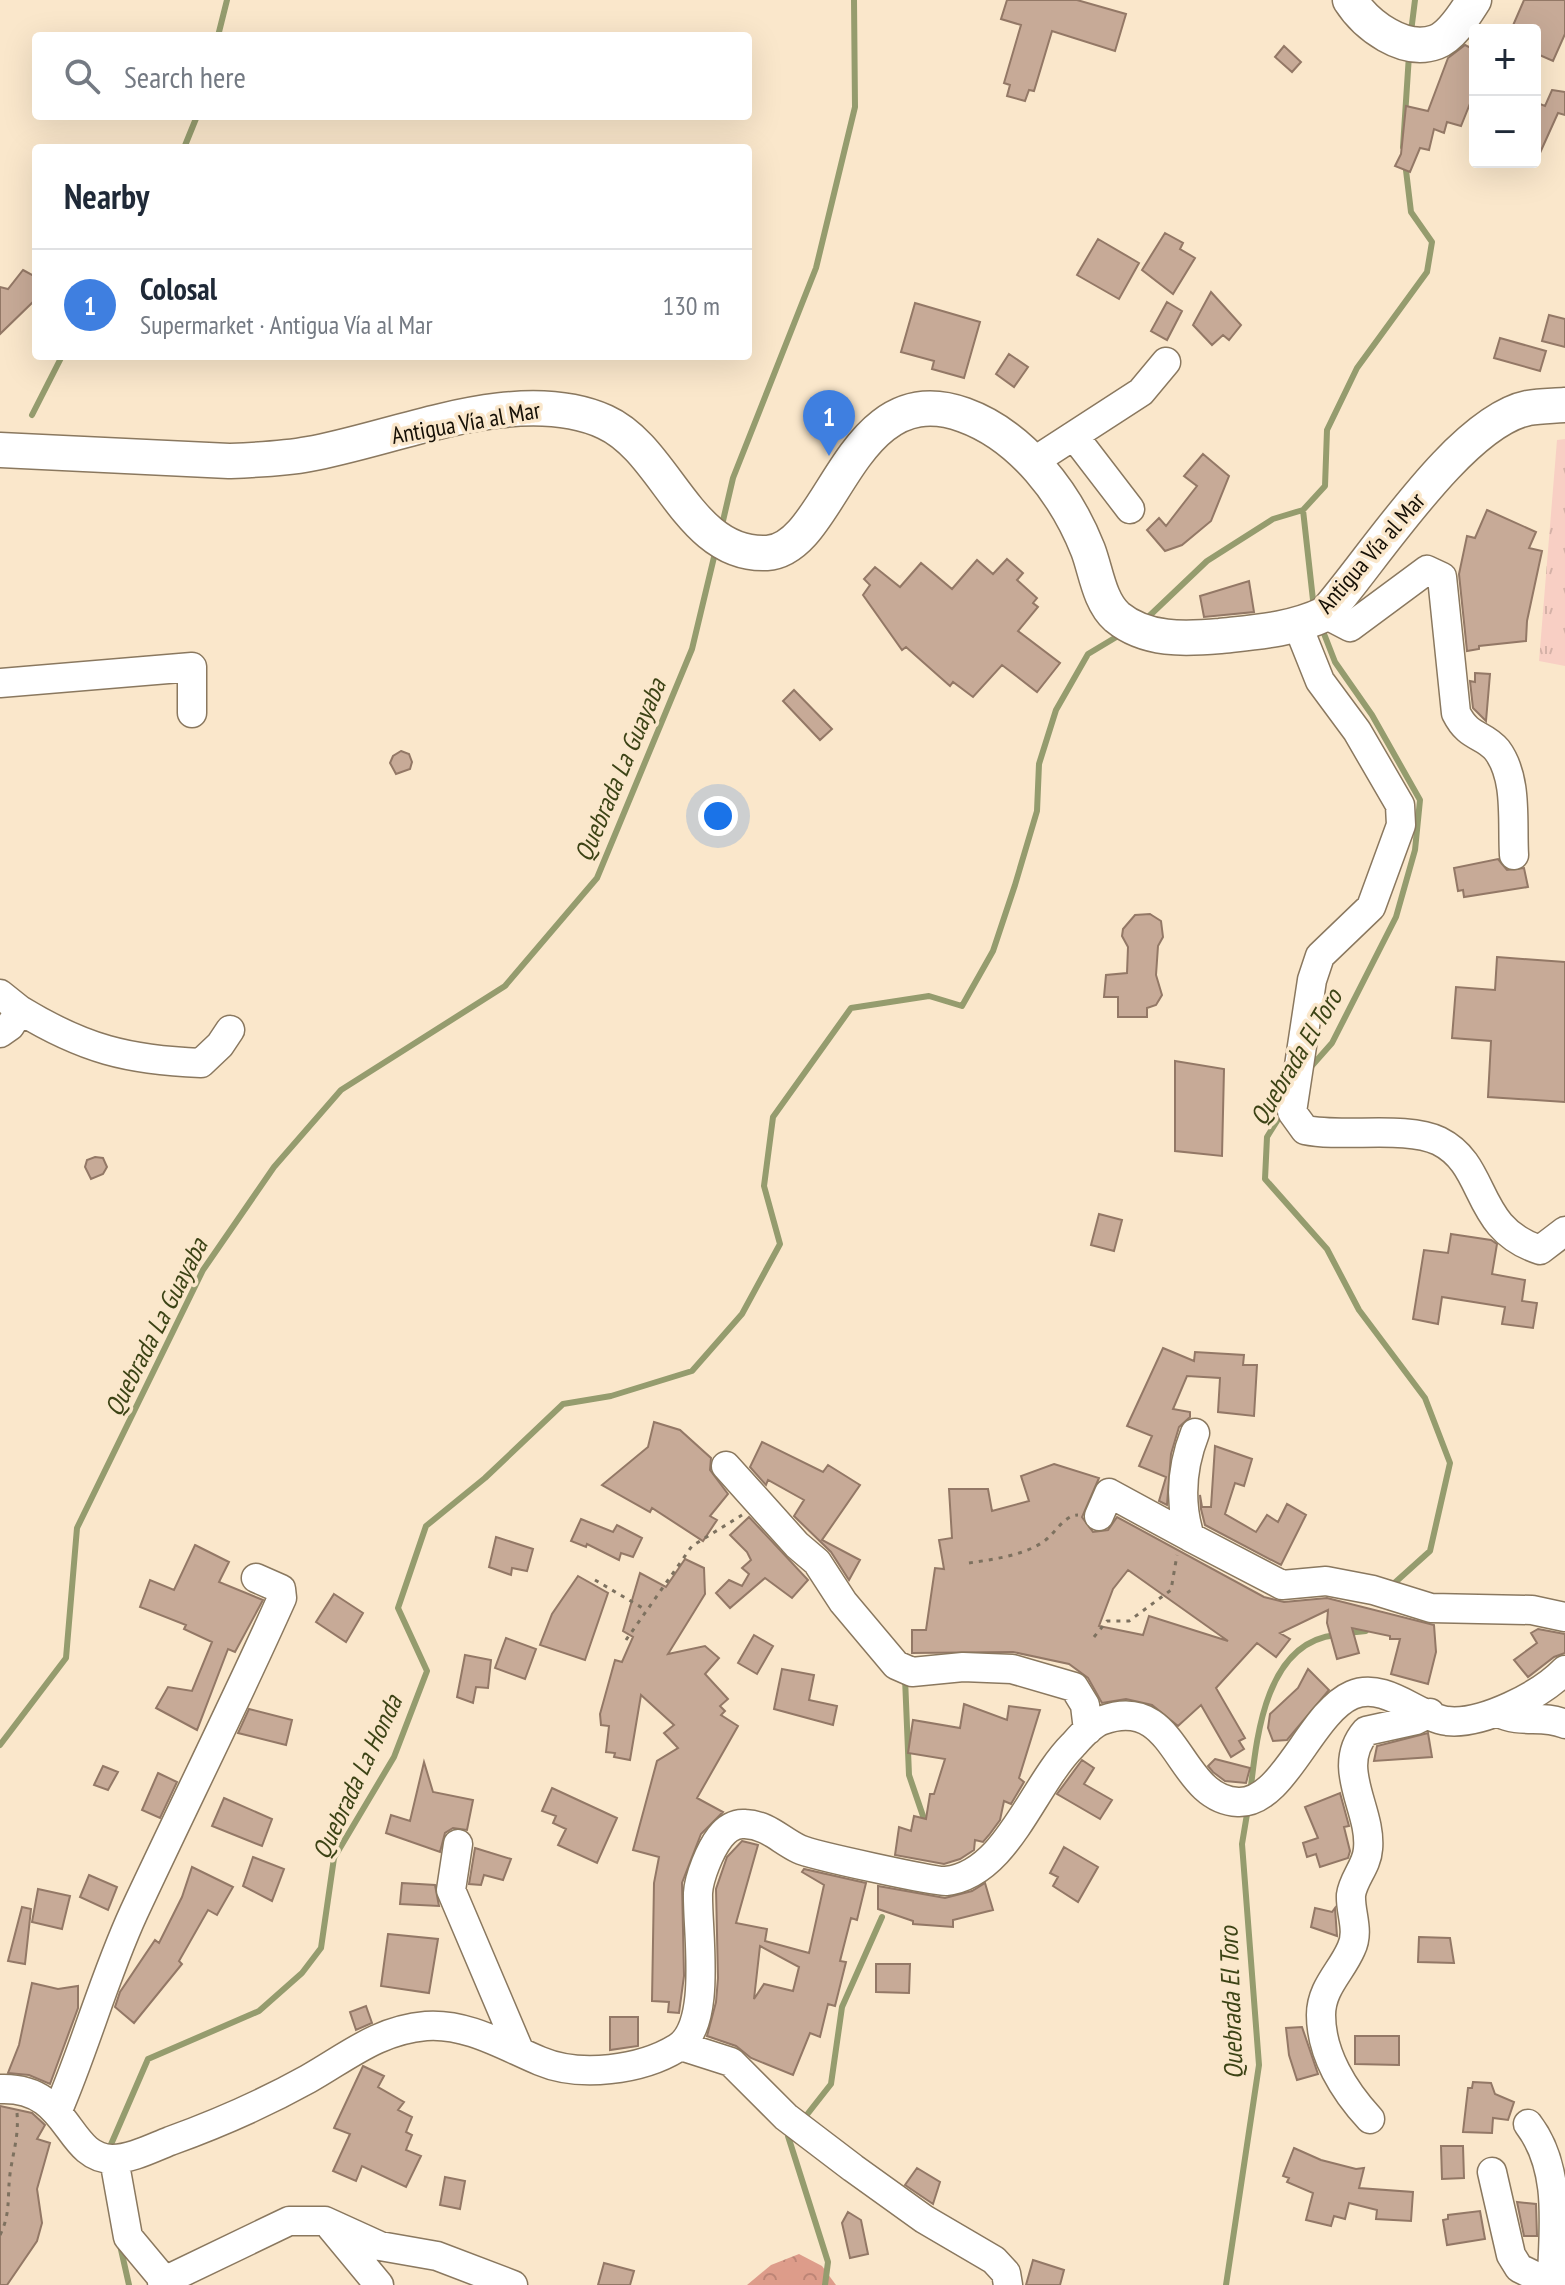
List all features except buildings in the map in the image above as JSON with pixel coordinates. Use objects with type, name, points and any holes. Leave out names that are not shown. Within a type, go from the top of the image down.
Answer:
[{"type":"main road","points":[[1350,0],[1370,23],[1396,39],[1417,45],[1437,42],[1452,30],[1474,0]]},
{"type":"main road","name":"Antigua Vía al Mar","points":[[0,450],[265,459],[308,455],[471,417],[538,406],[576,411],[608,423],[635,441],[678,497],[716,535],[727,543],[765,553],[787,549],[802,534],[862,443],[887,423],[915,412],[938,410],[971,418],[1008,438],[1033,462],[1064,503],[1088,549],[1101,591],[1115,615],[1131,626],[1158,636],[1191,639],[1313,620],[1436,476],[1469,444],[1497,422],[1526,408],[1565,405]]},
{"type":"street","points":[[1033,462],[1141,392],[1166,362]]},
{"type":"street","points":[[1074,436],[1130,509]]},
{"type":"street","points":[[0,462],[58,453]]},
{"type":"street","points":[[1514,855],[1510,773],[1495,747],[1464,730],[1456,713],[1442,577],[1427,570],[1350,627],[1313,620],[1320,681],[1357,731],[1400,805],[1401,825],[1371,907],[1320,956],[1312,980],[1292,1112],[1305,1130],[1328,1135],[1393,1133],[1437,1140],[1461,1157],[1488,1211],[1517,1243],[1540,1250],[1565,1231]]},
{"type":"street","points":[[0,683],[192,667],[192,713]]},
{"type":"street","points":[[0,1033],[10,1026],[10,1002],[82,1043],[145,1061],[201,1063],[230,1030]]},
{"type":"street","points":[[1190,1537],[1184,1503],[1184,1462],[1195,1433]]},
{"type":"street","points":[[726,1466],[760,1500],[797,1545],[817,1562],[843,1602],[896,1665],[912,1672],[963,1667],[1012,1669],[1074,1687],[1085,1705],[1088,1730]]},
{"type":"street","points":[[1099,1516],[1109,1493],[1282,1585],[1326,1581],[1373,1590],[1431,1608],[1532,1610],[1565,1617]]},
{"type":"street","points":[[58,2110],[129,1925],[282,1598],[281,1589],[256,1578]]},
{"type":"street","points":[[8,2089],[33,2091],[58,2110],[81,2143],[100,2157],[114,2159],[231,2119],[311,2077],[347,2052],[390,2032],[430,2026],[469,2031],[519,2050],[543,2063],[595,2071],[646,2061],[681,2046],[696,2026],[698,1888],[717,1840],[730,1827],[742,1823],[771,1829],[800,1850],[939,1883],[965,1877],[987,1865],[1059,1759],[1102,1720],[1129,1716],[1149,1721],[1172,1741],[1197,1782],[1213,1795],[1234,1802],[1254,1801],[1282,1775],[1326,1714],[1355,1693],[1383,1694],[1447,1721],[1499,1713],[1565,1670]]},
{"type":"street","points":[[1370,2119],[1352,2099],[1334,2067],[1323,2037],[1321,2013],[1325,1989],[1352,1947],[1355,1928],[1351,1893],[1369,1847],[1356,1796],[1355,1750],[1366,1731],[1385,1724],[1416,1720],[1430,1713]]},
{"type":"street","points":[[1499,1713],[1512,1719],[1555,1719],[1565,1724]]},
{"type":"street","points":[[458,1844],[451,1890],[519,2050]]},
{"type":"street","points":[[681,2046],[731,2062],[786,2117],[831,2151],[924,2219],[994,2260],[1006,2273],[1008,2285]]},
{"type":"street","points":[[1528,2124],[1542,2143],[1554,2191],[1552,2275],[1556,2285]]},
{"type":"street","points":[[114,2159],[128,2237],[165,2283],[289,2221],[325,2221],[380,2246],[437,2256],[513,2285]]},
{"type":"street","points":[[1492,2172],[1511,2255],[1519,2268],[1556,2285]]},
{"type":"street","points":[[325,2221],[379,2285]]},
{"type":"path","points":[[626,1640],[692,1546],[736,1521],[760,1500]]},
{"type":"path","points":[[969,1563],[1024,1552],[1041,1544],[1071,1515],[1095,1520],[1099,1516]]},
{"type":"path","points":[[1094,1637],[1107,1621],[1129,1621],[1171,1590],[1175,1561],[1181,1546],[1190,1537]]},
{"type":"path","points":[[595,1580],[646,1610]]},
{"type":"path","points":[[0,2235],[11,2198],[9,2176],[18,2149],[8,2089]]},
{"type":"green space","points":[[1565,439],[1565,666],[1539,661],[1557,440]]},
{"type":"green space","points":[[799,2254],[822,2266],[836,2285],[747,2285],[771,2265]]},
{"type":"waterway","points":[[219,32],[227,0]]},
{"type":"waterway","name":"Quebrada La Guayaba","points":[[722,525],[733,478],[816,268],[855,107],[854,0]]},
{"type":"waterway","name":"Quebrada La Honda","points":[[1411,32],[1415,0]]},
{"type":"waterway","name":"Quebrada La Honda","points":[[1403,147],[1409,55]]},
{"type":"waterway","points":[[186,144],[195,120]]},
{"type":"waterway","name":"Quebrada La Honda","points":[[1145,620],[1207,561],[1273,519],[1303,510],[1325,486],[1327,430],[1357,368],[1427,272],[1432,242],[1411,212],[1405,162]]},
{"type":"waterway","points":[[32,415],[60,360]]},
{"type":"waterway","name":"Quebrada El Toro","points":[[1303,510],[1314,609]]},
{"type":"waterway","name":"Quebrada La Guayaba","points":[[0,1745],[66,1658],[77,1528],[203,1270],[274,1167],[341,1090],[505,986],[597,878],[692,649],[715,553]]},
{"type":"waterway","name":"Quebrada El Toro","points":[[1309,1069],[1332,1043],[1396,917],[1415,850],[1420,800],[1372,715],[1335,662],[1321,626]]},
{"type":"waterway","name":"Quebrada La Honda","points":[[109,2149],[148,2059],[259,2011],[302,1973],[321,1948],[334,1858],[394,1757],[427,1671],[398,1608],[426,1526],[485,1478],[563,1404],[611,1396],[692,1371],[742,1314],[780,1244],[764,1186],[773,1117],[851,1008],[929,996],[962,1006],[993,951],[1015,885],[1037,811],[1039,764],[1056,710],[1088,654],[1118,636]]},
{"type":"waterway","name":"Quebrada El Toro","points":[[1282,1113],[1267,1137],[1265,1179],[1327,1249],[1359,1310],[1425,1398],[1450,1463],[1430,1551],[1390,1587]]},
{"type":"waterway","name":"Quebrada El Toro","points":[[1347,1633],[1366,1631],[1368,1626]]},
{"type":"waterway","name":"Quebrada El Toro","points":[[1251,1786],[1262,1717],[1280,1672],[1294,1654],[1313,1641],[1336,1635]]},
{"type":"waterway","points":[[905,1678],[909,1775],[923,1816]]},
{"type":"waterway","name":"Quebrada El Toro","points":[[1226,2285],[1259,2065],[1242,1844],[1247,1814]]},
{"type":"waterway","points":[[802,2121],[831,2084],[842,2007],[882,1917]]},
{"type":"waterway","points":[[788,2136],[828,2262],[825,2285]]},
{"type":"waterway","name":"Quebrada La Honda","points":[[120,2245],[129,2285]]},
{"type":"place","name":"Colosal","points":[[829,456]]}]
